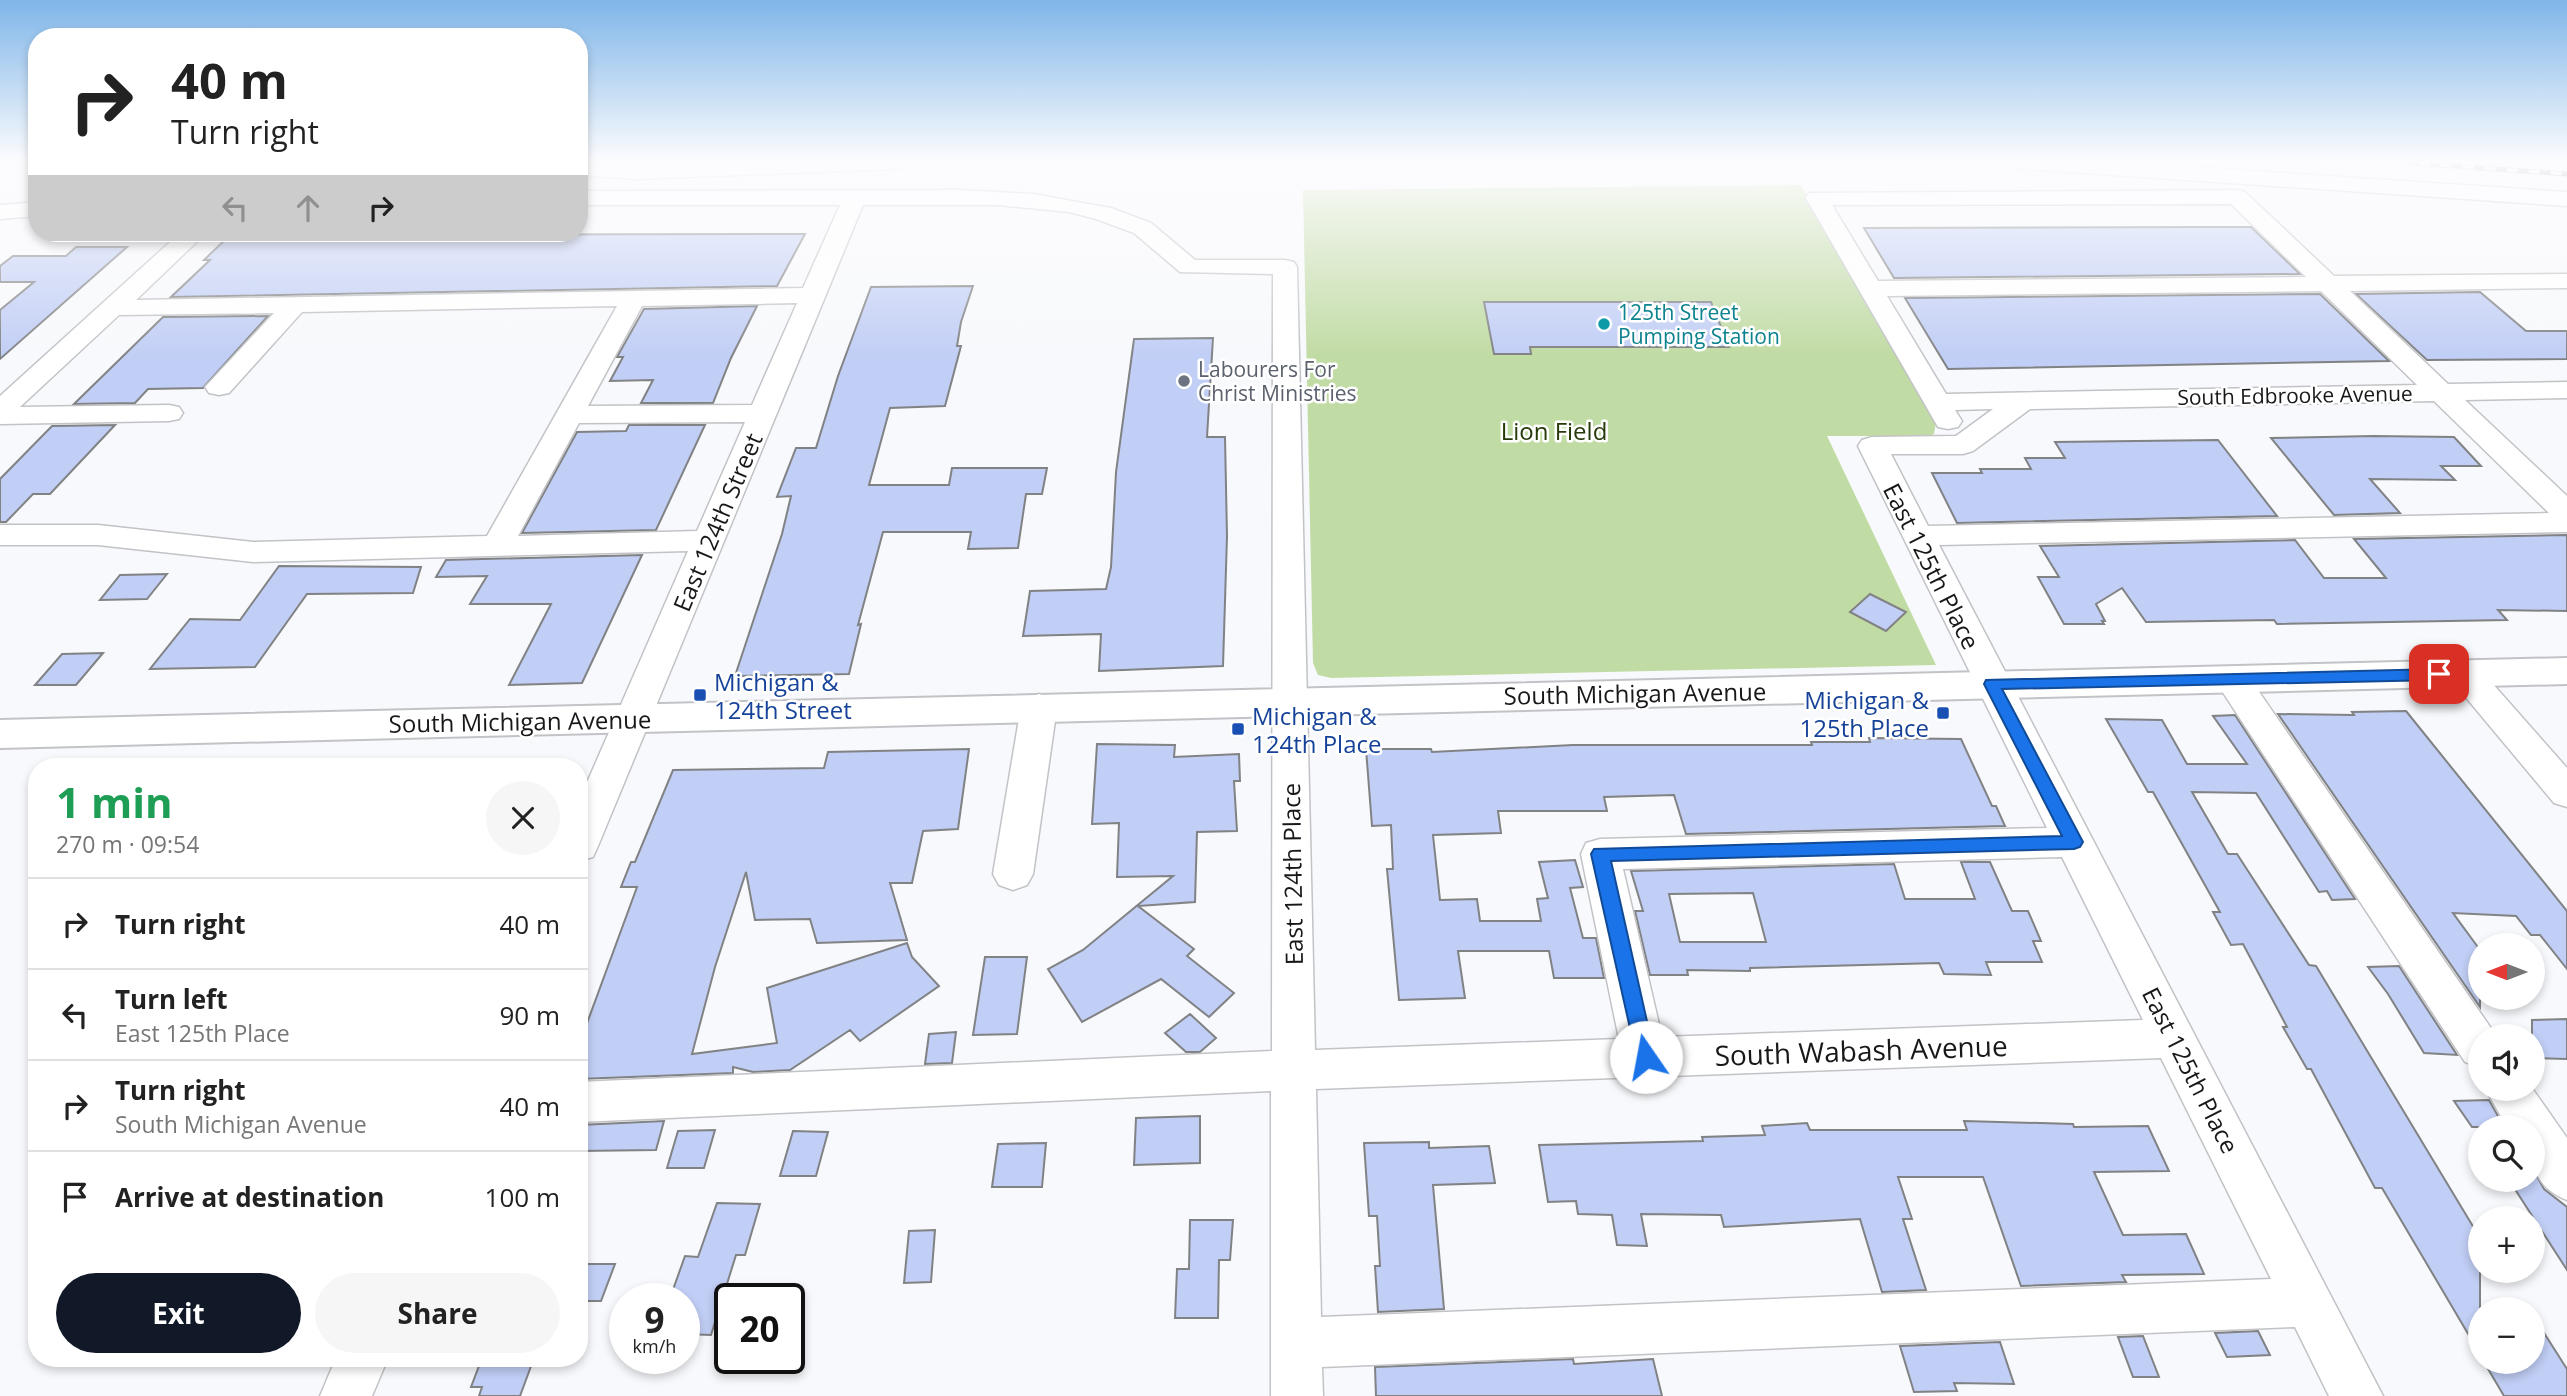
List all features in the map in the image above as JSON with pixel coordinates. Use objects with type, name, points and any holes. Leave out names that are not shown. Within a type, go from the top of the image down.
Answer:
[{"type":"main road","name":"South Michigan Avenue","points":[[0,734],[2567,671]]},
{"type":"street","name":"East 124th Street","points":[[588,825],[842,227]]},
{"type":"street","name":"East 124th Place","points":[[1140,227],[1166,245],[1189,267],[1285,267],[1297,1396]]},
{"type":"street","points":[[1834,227],[1963,445],[2024,400]]},
{"type":"street","points":[[2269,227],[2567,513]]},
{"type":"street","points":[[0,413],[184,242]]},
{"type":"street","points":[[1871,289],[2567,281]]},
{"type":"street","points":[[111,308],[813,295]]},
{"type":"street","points":[[497,546],[634,298]]},
{"type":"street","points":[[219,387],[295,305]]},
{"type":"street","name":"South Edbrooke Avenue","points":[[1937,402],[2567,390]]},
{"type":"street","points":[[569,415],[763,412]]},
{"type":"street","points":[[0,413],[169,413]]},
{"type":"street","name":"East 125th Place","points":[[1963,445],[1872,446],[2357,1396]]},
{"type":"street","points":[[1918,537],[2567,522]]},
{"type":"street","points":[[0,535],[98,534],[253,552],[709,541]]},
{"type":"street","points":[[2465,674],[2567,793]]},
{"type":"street","points":[[2232,679],[2468,1030]]},
{"type":"street","points":[[1013,874],[1039,707]]},
{"type":"street","points":[[1646,1057],[1600,854],[2074,842]]},
{"type":"street","name":"South Wabash Avenue","points":[[588,1102],[1294,1070],[2176,1038]]},
{"type":"street","points":[[2516,1101],[2567,1178]]},
{"type":"street","points":[[1297,1343],[2309,1302]]},
{"type":"street","points":[[345,1396],[358,1367]]},
{"type":"green space","name":"Lion Field","points":[[1304,227],[1825,227],[1936,422],[1934,434],[1928,436],[1827,436],[1936,665],[1331,678],[1318,675],[1313,663]]},
{"type":"building","points":[[2251,227],[2300,274],[1894,278],[1864,228]]},
{"type":"building","points":[[588,234],[805,234],[777,286],[171,297],[210,260],[204,260],[223,242],[588,242]]},
{"type":"building","points":[[76,247],[127,247],[0,359],[0,310],[34,282],[0,282],[0,266],[13,256],[66,256]]},
{"type":"building","points":[[973,286],[961,322],[957,346],[961,346],[945,406],[890,408],[869,485],[949,485],[952,468],[1047,468],[1042,494],[1026,494],[1018,548],[968,549],[971,532],[883,532],[858,625],[861,624],[849,674],[735,676],[782,534],[791,496],[777,497],[796,448],[816,448],[838,376],[871,287]]},
{"type":"building","points":[[2480,292],[2526,331],[2567,331],[2567,359],[2427,360],[2356,294]]},
{"type":"building","points":[[2320,294],[2389,361],[1948,369],[1905,298]]},
{"type":"building","name":"125th Street Pumping Station","points":[[1484,302],[1711,302],[1729,347],[1530,347],[1531,354],[1494,354]]},
{"type":"building","points":[[757,306],[731,358],[713,403],[641,403],[653,380],[610,381],[623,357],[617,357],[644,309]]},
{"type":"building","points":[[268,316],[203,388],[148,389],[135,403],[74,404],[163,317]]},
{"type":"building","points":[[1213,338],[1207,437],[1225,437],[1227,536],[1223,666],[1099,671],[1101,634],[1023,636],[1030,591],[1106,589],[1111,567],[1116,472],[1134,339]]},
{"type":"building","points":[[115,425],[50,494],[33,494],[6,522],[0,522],[0,479],[52,426]]},
{"type":"building","points":[[629,425],[705,425],[656,530],[522,533],[577,432],[626,431]]},
{"type":"building","points":[[2454,437],[2481,466],[2441,466],[2455,480],[2370,479],[2400,513],[2334,515],[2271,438]]},
{"type":"building","points":[[2218,440],[2277,516],[1957,523],[1932,473],[2031,469],[2025,458],[2065,458],[2055,442]]},
{"type":"building","points":[[2567,535],[2567,611],[2498,610],[2507,620],[2277,624],[2274,620],[2146,622],[2122,588],[2096,604],[2104,624],[2064,624],[2038,577],[2059,577],[2040,546],[2295,540],[2324,578],[2386,578],[2354,539]]},
{"type":"building","points":[[642,555],[582,683],[509,685],[551,604],[470,604],[487,576],[436,577],[446,560]]},
{"type":"building","points":[[279,566],[421,567],[413,593],[307,594],[255,667],[150,669],[190,619],[240,620]]},
{"type":"building","points":[[167,574],[147,599],[100,600],[120,575]]},
{"type":"building","points":[[1870,594],[1906,612],[1886,631],[1850,612]]},
{"type":"building","points":[[103,653],[76,685],[35,685],[62,654]]},
{"type":"building","points":[[2406,711],[2567,911],[2567,969],[2545,941],[2545,933],[2529,933],[2516,916],[2453,913],[2468,934],[2468,990],[2278,714],[2354,715],[2352,712]]},
{"type":"building","points":[[2235,715],[2355,899],[2332,900],[2327,891],[2319,892],[2256,793],[2192,792],[2228,854],[2237,854],[2309,965],[2316,966],[2468,1218],[2468,1283],[2480,1283],[2480,1297],[2468,1297],[2468,1334],[2382,1188],[2375,1188],[2311,1069],[2307,1069],[2283,1027],[2287,1027],[2243,944],[2231,945],[2213,912],[2220,912],[2153,792],[2148,792],[2106,719],[2162,720],[2187,764],[2247,764],[2213,716]]},
{"type":"building","points":[[1869,738],[1961,739],[1992,806],[1996,806],[2005,826],[1686,834],[1674,795],[1604,797],[1607,811],[1498,811],[1501,833],[1433,835],[1440,900],[1477,899],[1480,921],[1541,921],[1537,899],[1548,898],[1539,862],[1575,860],[1583,887],[1570,888],[1583,938],[1596,938],[1604,978],[1554,978],[1549,951],[1458,951],[1465,998],[1399,1000],[1387,869],[1393,869],[1391,825],[1372,826],[1366,749],[1431,749],[1432,752],[1573,745],[1812,745],[1811,742],[1870,742]]},
{"type":"building","points":[[1097,744],[1175,745],[1174,757],[1239,754],[1240,781],[1234,781],[1237,831],[1197,832],[1195,902],[1138,906],[1194,949],[1187,956],[1234,993],[1209,1017],[1161,979],[1082,1022],[1048,969],[1083,950],[1173,876],[1117,877],[1119,823],[1092,824]]},
{"type":"building","points":[[969,749],[958,829],[923,831],[912,883],[890,883],[907,940],[817,943],[810,919],[755,920],[746,872],[715,967],[692,1054],[777,1043],[767,988],[907,943],[912,957],[939,986],[860,1041],[850,1030],[790,1070],[753,1072],[733,1067],[733,1073],[588,1079],[588,1020],[637,887],[621,887],[631,862],[635,862],[673,770],[824,768],[828,752]]},
{"type":"building","points":[[1961,862],[1990,862],[2012,911],[2028,911],[2041,941],[2033,941],[2042,962],[1986,962],[1991,975],[1944,974],[1939,963],[1750,968],[1750,971],[1687,970],[1688,975],[1650,975],[1635,911],[1643,911],[1631,871],[1894,864],[1905,899],[1975,899]],"holes":[[[1753,893],[1766,942],[1680,942],[1669,894]]]},
{"type":"building","points":[[985,957],[1027,957],[1017,1034],[973,1035]]},
{"type":"building","points":[[2399,966],[2457,1055],[2424,1053],[2368,967]]},
{"type":"building","points":[[1190,1014],[1216,1038],[1200,1052],[1186,1052],[1165,1033]]},
{"type":"building","points":[[2567,1019],[2567,1059],[2545,1058],[2545,1024],[2532,1024],[2532,1020]]},
{"type":"building","points":[[956,1032],[952,1063],[925,1064],[929,1034]]},
{"type":"building","points":[[2454,1101],[2490,1101],[2497,1115],[2468,1115],[2468,1121]]},
{"type":"building","points":[[1200,1116],[1200,1163],[1134,1165],[1136,1118]]},
{"type":"building","points":[[664,1121],[656,1150],[588,1151],[588,1125]]},
{"type":"building","points":[[1964,1121],[2073,1124],[2074,1127],[2148,1126],[2169,1171],[2094,1172],[2123,1235],[2186,1234],[2204,1274],[2122,1275],[2126,1282],[2021,1286],[1983,1177],[1898,1177],[1912,1219],[1903,1219],[1926,1290],[1882,1292],[1860,1219],[1724,1227],[1721,1215],[1641,1214],[1647,1246],[1617,1245],[1612,1215],[1578,1214],[1576,1201],[1548,1202],[1539,1145],[1703,1141],[1702,1137],[1765,1135],[1762,1126],[1807,1123],[1810,1130],[1967,1130]]},
{"type":"building","points":[[715,1130],[704,1168],[667,1168],[678,1131]]},
{"type":"building","points":[[793,1131],[828,1132],[816,1176],[780,1176]]},
{"type":"building","points":[[1429,1142],[1429,1148],[1489,1146],[1495,1183],[1433,1185],[1444,1309],[1378,1312],[1375,1266],[1380,1266],[1377,1216],[1369,1216],[1364,1143]]},
{"type":"building","points":[[1046,1143],[1042,1187],[992,1187],[998,1144]]},
{"type":"building","points":[[2545,1190],[2567,1207],[2567,1270],[2545,1236],[2545,1206],[2526,1206],[2517,1192],[2545,1192]]},
{"type":"building","points":[[717,1203],[760,1204],[745,1255],[736,1255],[727,1283],[714,1283],[714,1325],[711,1335],[700,1335],[700,1283],[675,1283],[685,1256],[698,1257]]},
{"type":"building","points":[[1190,1220],[1233,1220],[1230,1260],[1219,1260],[1218,1318],[1175,1318],[1177,1269],[1189,1269]]},
{"type":"building","points":[[935,1230],[931,1282],[904,1283],[909,1231]]},
{"type":"building","points":[[588,1264],[615,1264],[601,1301],[588,1301]]},
{"type":"building","points":[[2258,1331],[2270,1355],[2227,1357],[2215,1333]]},
{"type":"building","points":[[2545,1334],[2567,1369],[2567,1396],[2504,1396],[2491,1374],[2545,1374]]},
{"type":"building","points":[[2143,1336],[2159,1377],[2133,1377],[2118,1337]]},
{"type":"building","points":[[2000,1342],[2014,1384],[1954,1383],[1957,1391],[1914,1392],[1900,1346]]},
{"type":"building","points":[[1573,1359],[1574,1364],[1653,1359],[1662,1396],[1376,1396],[1375,1367]]},
{"type":"building","points":[[479,1367],[531,1367],[520,1396],[479,1396],[482,1387],[471,1387]]},
{"type":"place","name":"125th Street Pumping Station","points":[[1604,324]]},
{"type":"place","name":"Labourers For Christ Ministries","points":[[1184,381]]},
{"type":"place","name":"Michigan & 124th Street","points":[[700,695]]},
{"type":"place","name":"Michigan & 125th Place","points":[[1943,713]]},
{"type":"place","name":"Michigan & 124th Place","points":[[1238,729]]},
{"type":"route","points":[[1646,1057],[1600,854],[2074,842],[1992,684],[2439,674]]}]
